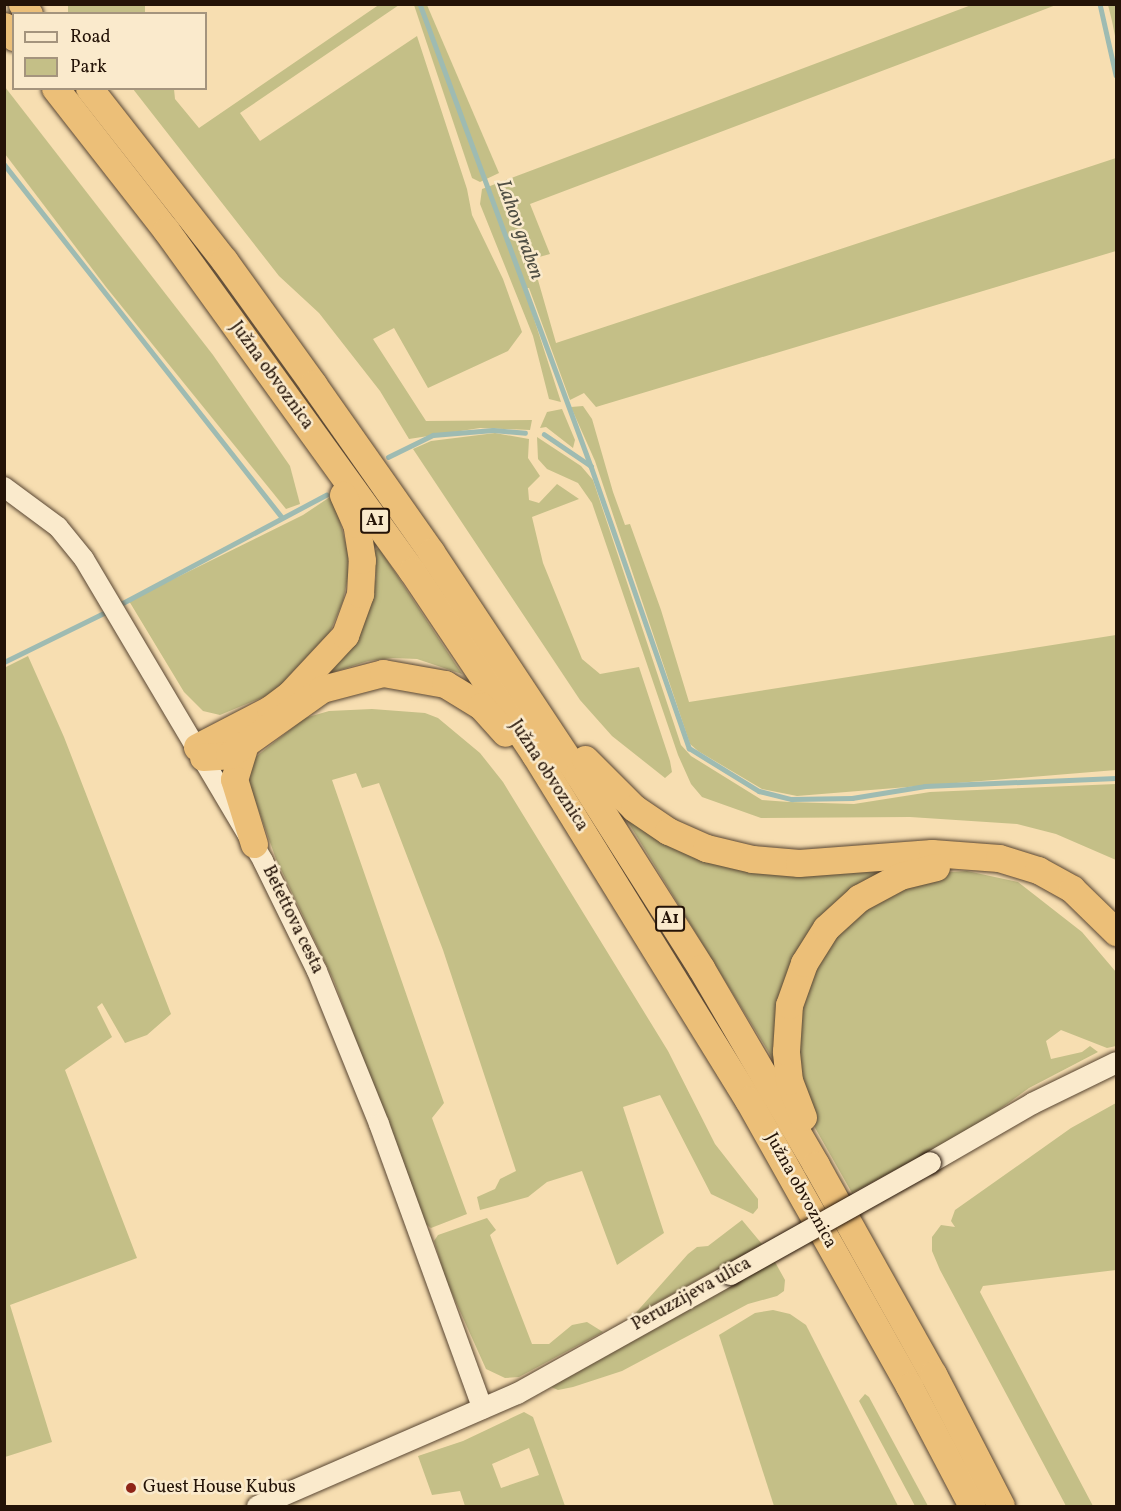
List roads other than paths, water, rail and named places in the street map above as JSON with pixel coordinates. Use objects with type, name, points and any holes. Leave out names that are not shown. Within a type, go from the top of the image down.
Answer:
[{"type":"highway","name":"Južna obvoznica","points":[[57,90],[166,230],[412,572],[575,818],[748,1100],[972,1506]]},
{"type":"highway","name":"Južna obvoznica","points":[[91,90],[224,260],[516,678],[695,959],[816,1165],[933,1374],[1001,1506]]},
{"type":"highway","points":[[166,230],[194,285],[346,500],[356,524],[362,560],[360,594],[352,620],[326,660],[270,709],[200,752]]},
{"type":"highway","points":[[200,752],[221,759],[295,706],[345,680],[383,673],[420,676],[457,690],[491,716],[536,779],[575,818]]},
{"type":"highway","points":[[516,678],[545,701],[606,783],[649,819],[687,840],[729,854],[773,861],[943,853],[999,858],[1038,870],[1072,889],[1116,932]]},
{"type":"highway","points":[[244,744],[234,779],[254,844]]},
{"type":"highway","points":[[816,1165],[819,1146],[794,1094],[787,1066],[789,1005],[797,976],[817,939],[836,918],[871,890],[916,870],[946,865],[1008,871],[1033,880],[1066,900],[1116,953]]},
{"type":"main road","name":"Peruzzijeva ulica","points":[[257,1506],[483,1409],[730,1274],[1053,1092],[1116,1062]]},
{"type":"street","name":"Betettova cesta","points":[[4,487],[58,527],[113,608],[254,844],[317,971],[379,1124],[483,1409]]},
{"type":"waterway","name":"Lahov graben","points":[[420,4],[591,466]]},
{"type":"waterway","points":[[1100,4],[1116,75]]},
{"type":"waterway","points":[[4,164],[282,517]]},
{"type":"waterway","points":[[388,457],[433,435],[493,430],[525,433]]},
{"type":"waterway","points":[[544,434],[591,466],[689,748],[759,791],[792,799],[852,798],[925,786],[1116,778]]},
{"type":"waterway","points":[[117,606],[326,495]]},
{"type":"waterway","points":[[4,662],[110,610]]},
{"type":"place","name":"Guest House Kubus","points":[[131,1488]]}]
